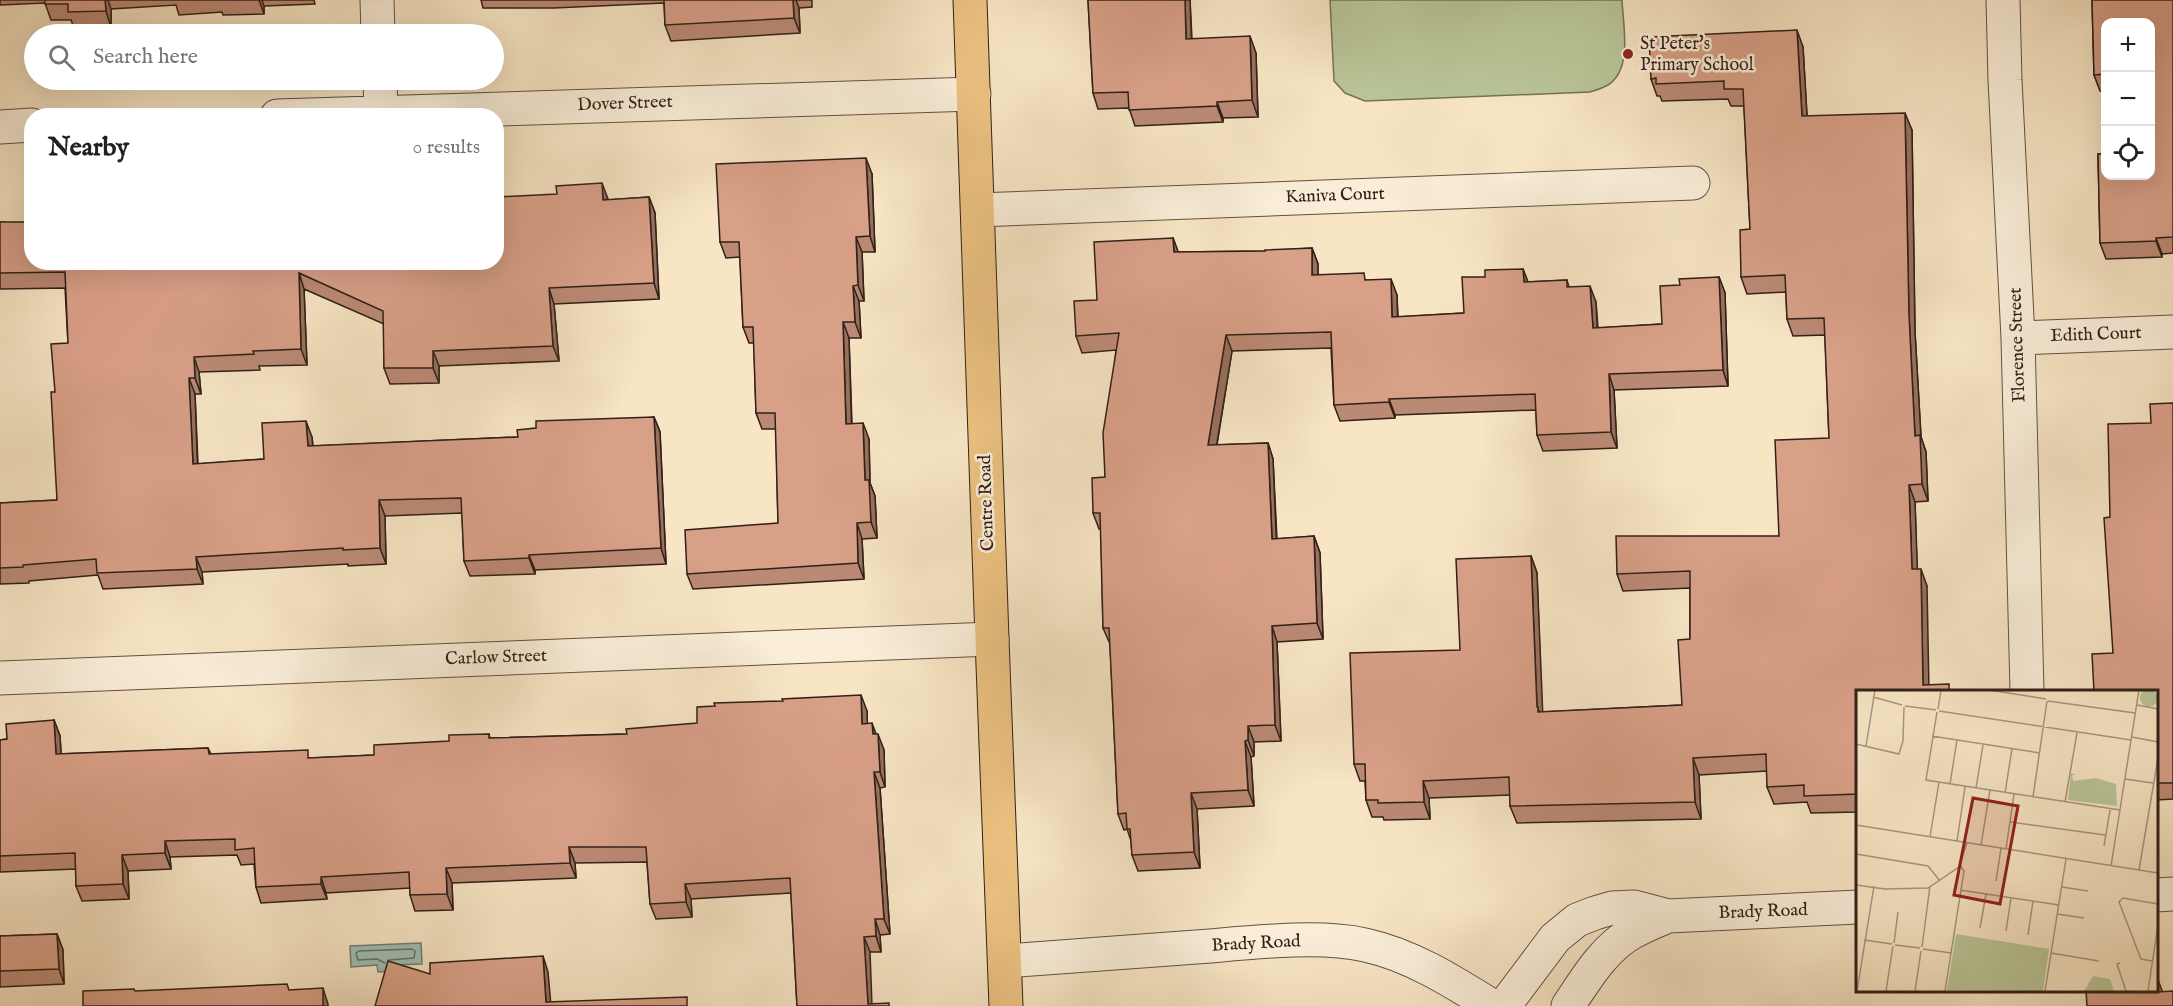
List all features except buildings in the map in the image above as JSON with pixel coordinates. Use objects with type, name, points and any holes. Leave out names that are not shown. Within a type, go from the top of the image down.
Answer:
[{"type":"main road","name":"Centre Road","points":[[970,0],[1006,1006]]},
{"type":"street","points":[[376,0],[377,24]]},
{"type":"street","name":"Florence Street","points":[[2003,0],[2018,338],[2027,690]]},
{"type":"street","name":"Dover Street","points":[[317,108],[381,95],[974,94]]},
{"type":"street","points":[[0,127],[24,126]]},
{"type":"street","name":"Kaniva Court","points":[[978,210],[1692,183]]},
{"type":"street","name":"Edith Court","points":[[2018,338],[2173,332]]},
{"type":"street","name":"Carlow Street","points":[[0,678],[992,639]]},
{"type":"street","points":[[2158,895],[2173,894]]},
{"type":"street","name":"Brady Road","points":[[1504,1006],[1555,938],[1577,920],[1612,908],[1634,908],[1668,916],[1856,908]]},
{"type":"street","name":"Brady Road","points":[[1568,1006],[1598,962],[1612,946],[1632,932],[1668,916]]},
{"type":"street","name":"Brady Road","points":[[1005,961],[1246,943],[1341,941],[1392,953],[1420,964],[1492,1006]]},
{"type":"green space","points":[[1330,0],[1622,0],[1625,34],[1624,58],[1616,78],[1608,85],[1590,92],[1365,101],[1345,93],[1334,81]]},
{"type":"water","points":[[421,943],[422,964],[392,965],[392,971],[378,972],[377,965],[351,967],[350,946]]},
{"type":"place","name":"St Peter's Primary School","points":[[1628,54]]}]
